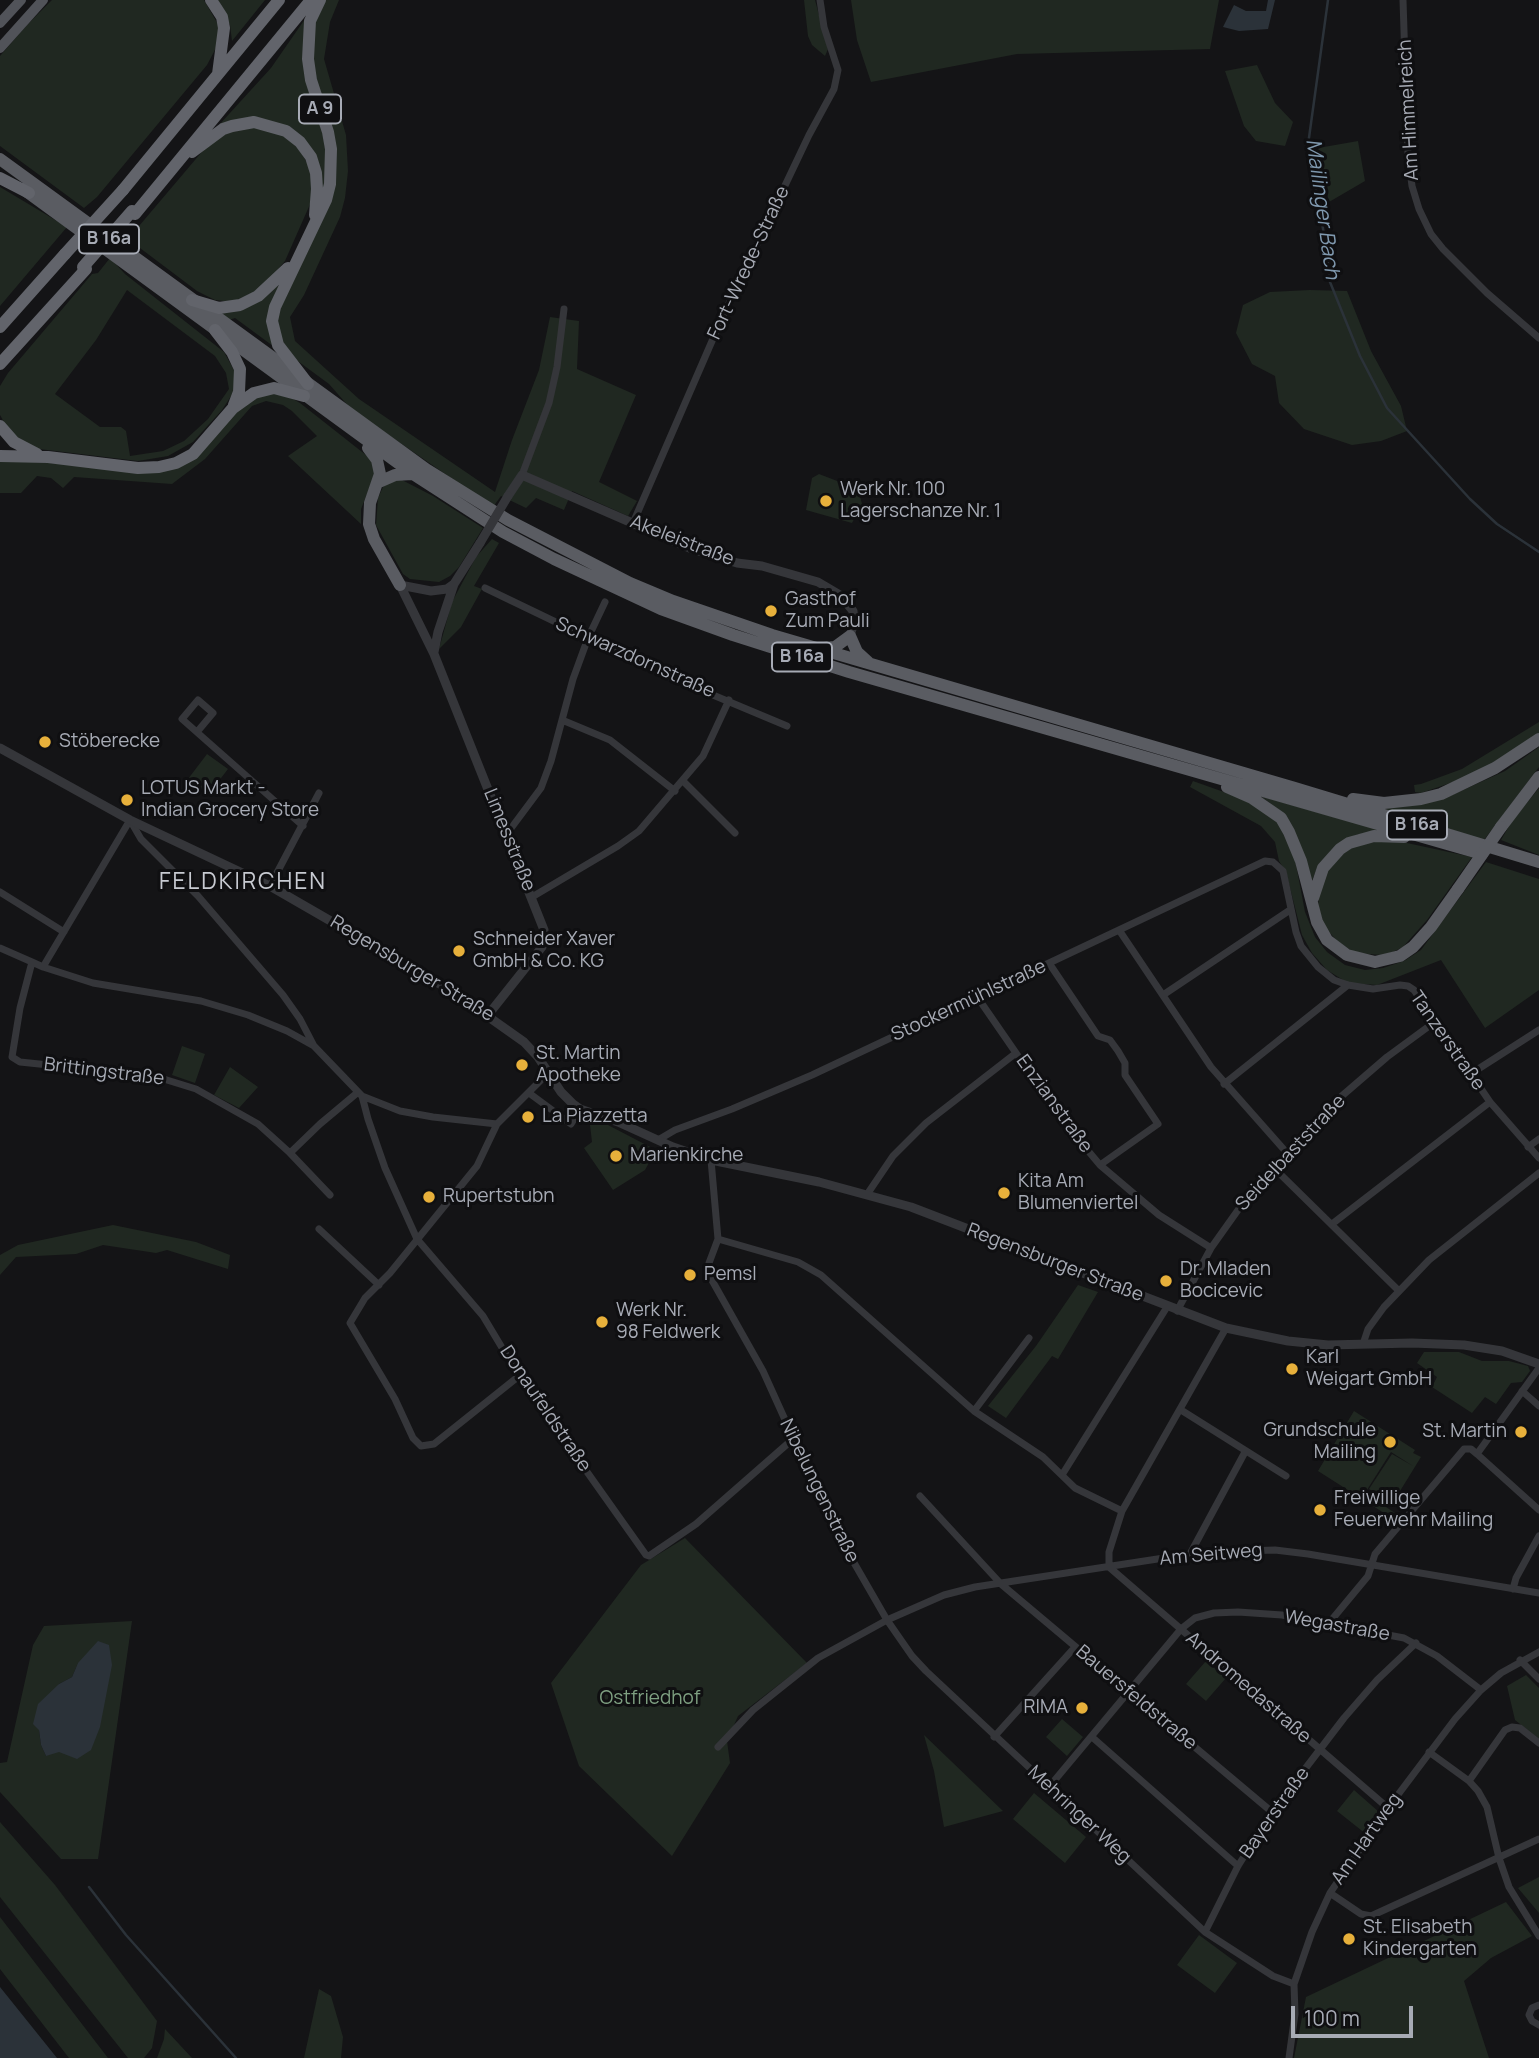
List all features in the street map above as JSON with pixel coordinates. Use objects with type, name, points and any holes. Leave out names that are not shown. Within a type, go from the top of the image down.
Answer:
[{"type":"highway","points":[[211,0],[222,17],[224,28],[218,75]]},
{"type":"highway","points":[[0,327],[122,190],[279,0]]},
{"type":"highway","name":"A 9","points":[[0,364],[178,162],[309,0]]},
{"type":"highway","name":"A 9","points":[[133,212],[309,0]]},
{"type":"highway","name":"A 9","points":[[306,390],[278,345],[272,321],[275,307],[315,218],[326,200],[331,170],[328,132],[311,80],[308,59],[310,22],[320,0]]},
{"type":"highway","name":"A 9","points":[[178,162],[232,126],[254,122],[286,131],[300,142],[311,157],[316,173],[315,218]]},
{"type":"highway","points":[[0,151],[26,178]]},
{"type":"highway","name":"B 16a","points":[[0,159],[192,300],[306,390],[354,432],[412,474],[503,532],[661,609],[849,672],[1539,871]]},
{"type":"highway","name":"B 16a","points":[[0,176],[29,193],[215,330],[478,503],[579,559],[673,601],[871,665],[1539,862]]},
{"type":"highway","name":"A 9","points":[[192,300],[219,307],[240,305],[258,296],[296,260]]},
{"type":"highway","name":"A 9","points":[[0,358],[84,268]]},
{"type":"highway","points":[[0,318],[19,305]]},
{"type":"highway","points":[[215,330],[232,352],[240,369],[239,392],[233,408]]},
{"type":"highway","name":"A 9","points":[[0,374],[23,340]]},
{"type":"highway","points":[[0,456],[48,457],[138,468],[169,465],[193,454],[246,397],[261,390],[306,390]]},
{"type":"highway","points":[[0,426],[14,442],[48,457]]},
{"type":"highway","points":[[354,432],[377,460],[379,482],[370,503],[369,524],[374,539],[400,585]]},
{"type":"highway","points":[[379,482],[395,475],[412,474]]},
{"type":"highway","points":[[819,649],[835,647],[850,636],[857,652],[871,665]]},
{"type":"highway","points":[[1295,788],[1384,803],[1421,799],[1476,779],[1539,739]]},
{"type":"highway","points":[[1150,758],[1252,797],[1281,818],[1290,832],[1301,861],[1317,922],[1332,945],[1355,958],[1375,962],[1400,956],[1413,947],[1431,927],[1539,778]]},
{"type":"highway","points":[[1312,902],[1314,888],[1323,869],[1330,858],[1349,843],[1374,836],[1431,839]]},
{"type":"main road","points":[[0,23],[21,0]]},
{"type":"main road","points":[[0,48],[43,0]]},
{"type":"street","name":"Fort-Wrede-Straße","points":[[633,523],[722,318],[808,135],[834,89],[838,70],[824,27],[820,0]]},
{"type":"street","name":"Am Himmelreich","points":[[1403,0],[1408,155],[1412,186],[1419,209],[1431,234],[1449,256],[1539,338]]},
{"type":"street","points":[[434,654],[454,584],[522,475],[549,403],[557,367],[564,309]]},
{"type":"street","name":"Akeleistraße","points":[[522,475],[715,556],[786,572],[831,588],[847,603],[854,615],[850,636]]},
{"type":"street","points":[[400,585],[431,591],[447,589],[454,584]]},
{"type":"street","name":"Limesstraße","points":[[400,585],[434,654],[543,925],[544,942],[538,953],[488,1015]]},
{"type":"street","name":"Schwarzdornstraße","points":[[485,588],[670,677],[788,726]]},
{"type":"street","points":[[506,835],[541,788],[573,679],[605,602]]},
{"type":"street","points":[[197,732],[213,713],[198,700],[182,719],[303,826]]},
{"type":"street","points":[[532,897],[628,840],[652,818],[703,756],[729,700]]},
{"type":"street","points":[[562,720],[610,740],[675,791]]},
{"type":"street","name":"Regensburger Straße","points":[[0,748],[130,820],[270,886],[421,972],[488,1015],[531,1049],[566,1099],[580,1110],[618,1122],[711,1160],[867,1194],[911,1207],[1226,1328],[1288,1341],[1328,1345],[1464,1345],[1502,1352],[1539,1366]]},
{"type":"street","points":[[683,781],[735,832]]},
{"type":"street","points":[[270,886],[319,793]]},
{"type":"street","points":[[43,967],[130,820],[141,839],[198,896],[243,948],[300,1019],[314,1046],[360,1095],[400,1111],[497,1124]]},
{"type":"street","name":"Stockermühlstraße","points":[[659,1140],[675,1130],[772,1093],[978,998],[1257,864],[1265,861],[1278,865]]},
{"type":"street","name":"Tanzerstraße","points":[[1278,865],[1283,871],[1290,910],[1301,946],[1308,956],[1334,980],[1348,985],[1373,989],[1408,986],[1420,997],[1490,1102],[1539,1158]]},
{"type":"street","points":[[0,892],[64,932]]},
{"type":"street","points":[[1163,995],[1290,910]]},
{"type":"street","points":[[1119,930],[1224,1084],[1287,1153]]},
{"type":"street","points":[[0,948],[43,967],[93,983],[201,1001],[248,1015],[314,1046]]},
{"type":"street","name":"Brittingstraße","points":[[32,962],[20,1008],[12,1053],[14,1059],[20,1062],[154,1076],[180,1083],[258,1124],[330,1195]]},
{"type":"street","points":[[1049,963],[1098,1035],[1110,1040],[1118,1051],[1125,1063],[1125,1075],[1158,1124],[1100,1165]]},
{"type":"street","points":[[1224,1084],[1348,985]]},
{"type":"street","name":"Enzianstraße","points":[[978,998],[1063,1121],[1100,1165],[1159,1215],[1211,1248]]},
{"type":"street","points":[[286,1031],[300,1019]]},
{"type":"street","name":"Seidelbaststraße","points":[[1062,1475],[1243,1203],[1336,1101],[1387,1057],[1436,1021]]},
{"type":"street","points":[[1472,1073],[1539,1030]]},
{"type":"street","points":[[867,1194],[893,1156],[926,1124],[1016,1053]]},
{"type":"street","points":[[519,1376],[433,1444],[421,1446],[350,1324],[359,1306],[477,1166],[497,1124],[547,1074]]},
{"type":"street","points":[[529,1093],[571,1124],[580,1110]]},
{"type":"street","points":[[290,1153],[320,1124],[360,1095]]},
{"type":"street","name":"Donaufeldstraße","points":[[360,1095],[385,1168],[417,1239],[483,1316],[519,1376],[646,1555],[649,1556],[696,1524],[793,1439]]},
{"type":"street","points":[[1332,1224],[1490,1102]]},
{"type":"street","points":[[1528,1147],[1539,1139]]},
{"type":"street","name":"Nibelungenstraße","points":[[711,1160],[718,1239],[709,1263],[709,1275],[763,1371],[834,1528],[887,1620]]},
{"type":"street","points":[[1274,1168],[1398,1290]]},
{"type":"street","points":[[1363,1344],[1368,1329],[1398,1290],[1429,1259],[1539,1173]]},
{"type":"street","points":[[319,1229],[379,1285]]},
{"type":"street","points":[[718,1239],[798,1262],[821,1275],[974,1411],[1043,1457],[1075,1488],[1122,1511]]},
{"type":"street","points":[[1109,1567],[1109,1552],[1122,1511],[1226,1328]]},
{"type":"street","points":[[974,1411],[1029,1338]]},
{"type":"street","points":[[1477,1454],[1539,1366]]},
{"type":"street","points":[[1522,1391],[1539,1406]]},
{"type":"street","points":[[1181,1410],[1286,1476]]},
{"type":"street","points":[[1329,1623],[1368,1576],[1375,1554],[1464,1449],[1471,1449],[1539,1510]]},
{"type":"street","points":[[1190,1554],[1245,1452]]},
{"type":"street","name":"Bauersfeldstraße","points":[[920,1496],[1002,1584],[1272,1812]]},
{"type":"street","points":[[1513,1589],[1516,1578],[1539,1536]]},
{"type":"street","name":"Am Seitweg","points":[[887,1620],[944,1595],[975,1587],[1190,1554],[1275,1550],[1539,1593]]},
{"type":"street","name":"Andromedastraße","points":[[1109,1567],[1388,1808]]},
{"type":"street","name":"Wegastraße","points":[[1181,1629],[1195,1618],[1214,1613],[1238,1612],[1282,1615],[1385,1633],[1416,1643],[1481,1690]]},
{"type":"street","points":[[718,1747],[753,1710],[818,1658],[887,1620]]},
{"type":"street","name":"Mehringer Weg","points":[[887,1620],[912,1656],[994,1737],[1205,1931],[1273,1976],[1294,1984]]},
{"type":"street","points":[[1049,1787],[1181,1629]]},
{"type":"street","name":"Bayerstraße","points":[[1205,1931],[1238,1866],[1272,1812],[1377,1680],[1416,1643]]},
{"type":"street","points":[[994,1737],[1075,1647]]},
{"type":"street","name":"Am Hartweg","points":[[1289,2058],[1295,2014],[1294,1984],[1312,1931],[1330,1894],[1429,1752],[1481,1690],[1501,1672],[1539,1652]]},
{"type":"street","points":[[1520,1660],[1539,1679]]},
{"type":"street","points":[[1469,1781],[1504,1730],[1511,1727],[1520,1728],[1539,1743]]},
{"type":"street","points":[[1092,1737],[1238,1866]]},
{"type":"street","points":[[1429,1752],[1469,1781],[1478,1791],[1487,1807],[1509,1887],[1539,1936]]},
{"type":"street","points":[[1330,1894],[1361,1914],[1371,1916],[1539,1839]]},
{"type":"street","points":[[1539,2005],[1532,2008],[1530,2015],[1532,2021],[1539,2025]]},
{"type":"green space","points":[[52,0],[204,0],[219,26],[217,46],[207,65],[97,197],[84,208],[0,146],[0,56]]},
{"type":"green space","points":[[218,0],[265,0],[232,41],[230,25]]},
{"type":"green space","points":[[324,0],[339,0],[330,22],[324,59],[346,135],[348,171],[340,217],[304,295],[290,317],[295,341],[359,399],[495,492],[539,370],[550,317],[579,321],[577,369],[636,395],[599,482],[637,501],[628,516],[572,491],[564,510],[536,498],[526,508],[501,496],[493,507],[351,409],[329,384],[295,359],[281,340],[277,316],[334,185],[312,61],[314,22]]},
{"type":"green space","points":[[804,0],[815,0],[828,49],[825,56],[812,45],[808,36]]},
{"type":"green space","points":[[851,0],[1219,0],[1210,49],[1017,54],[871,82],[857,40]]},
{"type":"green space","points":[[305,19],[328,167],[321,203],[321,186],[285,126],[219,125],[271,68]]},
{"type":"green space","points":[[1257,65],[1275,103],[1293,122],[1285,146],[1256,141],[1244,126],[1225,71]]},
{"type":"green space","points":[[247,126],[283,134],[305,155],[312,177],[311,202],[285,261],[267,282],[248,296],[232,302],[215,300],[197,291],[128,239],[206,147],[219,136]]},
{"type":"green space","points":[[1358,141],[1365,181],[1329,202],[1318,148]]},
{"type":"green space","points":[[0,187],[67,227],[0,306]]},
{"type":"green space","points":[[110,258],[125,274],[224,352],[235,372],[233,393],[222,410],[193,442],[168,456],[138,461],[39,449],[21,442],[0,415],[0,386],[8,373],[92,274],[98,273]],"holes":[[[127,290],[215,356],[226,373],[229,389],[208,419],[184,441],[163,451],[130,456],[126,431],[121,427],[100,427],[55,394],[96,340]]]},
{"type":"green space","points":[[280,280],[273,346],[235,318],[229,320],[215,310]]},
{"type":"green space","points":[[1347,291],[1371,351],[1401,406],[1407,431],[1381,441],[1352,445],[1304,429],[1279,403],[1275,376],[1252,364],[1236,333],[1243,305],[1270,292]]},
{"type":"green space","points":[[263,392],[288,396],[300,403],[371,459],[375,474],[361,509],[361,524],[288,456],[317,436],[292,411],[283,405],[266,401],[252,406],[205,459],[172,484],[74,477],[63,488],[51,478],[37,476],[21,493],[0,493],[0,460],[168,470],[245,402]]},
{"type":"green space","points":[[819,474],[858,489],[862,504],[852,523],[806,510],[812,478]]},
{"type":"green space","points":[[402,480],[483,528],[459,567],[439,582],[410,579],[403,574],[376,525],[378,498],[383,487],[388,482]]},
{"type":"green space","points":[[492,539],[499,543],[474,586],[482,589],[461,627],[439,649],[452,602],[476,557]]},
{"type":"green space","points":[[1539,722],[1539,733],[1474,775],[1421,793],[1415,792],[1414,785],[1462,769]]},
{"type":"green space","points":[[1539,747],[1539,767],[1484,840],[1384,809],[1452,795],[1505,771]]},
{"type":"green space","points":[[207,754],[228,769],[208,795],[188,779]]},
{"type":"green space","points":[[1193,781],[1235,796],[1275,819],[1287,835],[1294,854],[1305,912],[1315,937],[1327,952],[1345,965],[1365,970],[1383,968],[1404,961],[1421,950],[1486,862],[1539,879],[1539,990],[1485,1028],[1441,960],[1377,985],[1348,983],[1327,970],[1312,953],[1302,935],[1286,872],[1279,861],[1275,842],[1261,826],[1190,787]]},
{"type":"green space","points":[[1539,788],[1539,855],[1501,840],[1512,821]]},
{"type":"green space","points":[[1260,796],[1380,830],[1343,841],[1318,866],[1311,883],[1270,803]]},
{"type":"green space","points":[[1393,840],[1472,857],[1427,920],[1403,947],[1381,955],[1355,953],[1337,941],[1324,926],[1318,905],[1321,882],[1334,860],[1357,844]]},
{"type":"green space","points":[[182,1046],[205,1054],[195,1083],[172,1075]]},
{"type":"green space","points":[[230,1067],[258,1087],[239,1108],[214,1095]]},
{"type":"green space","points":[[606,1124],[656,1150],[645,1170],[613,1190],[584,1148],[592,1142],[590,1125]]},
{"type":"green space","points":[[113,1225],[196,1242],[230,1255],[228,1269],[167,1250],[156,1253],[103,1245],[76,1254],[16,1257],[0,1275],[0,1255],[18,1245]]},
{"type":"green space","points":[[1078,1285],[1098,1292],[1058,1359],[1052,1356],[1006,1418],[988,1406],[1036,1346]]},
{"type":"green space","points":[[1424,1352],[1459,1352],[1482,1361],[1509,1361],[1528,1366],[1530,1371],[1522,1382],[1511,1383],[1496,1404],[1485,1397],[1472,1413],[1432,1387],[1437,1377],[1417,1363]]},
{"type":"green space","points":[[1354,1411],[1415,1450],[1413,1453],[1421,1457],[1392,1504],[1369,1489],[1392,1454],[1413,1466],[1391,1452],[1365,1493],[1398,1515],[1395,1520],[1318,1471]]},
{"type":"green space","name":"Ostfriedhof","points":[[685,1538],[807,1663],[738,1716],[727,1741],[730,1763],[672,1856],[579,1766],[551,1683],[641,1565]]},
{"type":"green space","points":[[132,1621],[98,1859],[61,1859],[0,1792],[0,1763],[7,1762],[33,1645],[44,1626]],"holes":[[[78,1663],[46,1756],[39,1730],[59,1684],[72,1677]]]},
{"type":"green space","points":[[1206,1661],[1226,1678],[1206,1701],[1186,1684]]},
{"type":"green space","points":[[1526,1675],[1539,1688],[1539,1739],[1515,1720],[1507,1686]]},
{"type":"green space","points":[[1062,1719],[1083,1737],[1067,1756],[1046,1737]]},
{"type":"green space","points":[[924,1735],[1003,1811],[944,1827],[934,1771]]},
{"type":"green space","points":[[1354,1790],[1379,1812],[1377,1821],[1366,1834],[1337,1811]]},
{"type":"green space","points":[[1034,1793],[1086,1837],[1065,1863],[1013,1819]]},
{"type":"green space","points":[[0,1822],[55,1885],[157,2021],[152,2048],[144,2058],[128,2058],[0,1897]]},
{"type":"green space","points":[[1539,1877],[1539,1913],[1518,1888]]},
{"type":"green space","points":[[1506,1902],[1532,1936],[1491,1958],[1464,1981],[1489,2058],[1294,2058],[1306,1997]]},
{"type":"green space","points":[[0,1917],[108,2058],[69,2058],[0,1969]]},
{"type":"green space","points":[[1199,1935],[1237,1963],[1215,1993],[1177,1965]]},
{"type":"green space","points":[[319,1989],[331,1996],[343,2037],[341,2058],[304,2058]]},
{"type":"green space","points":[[165,2029],[192,2058],[157,2058]]},
{"type":"shaded area","points":[[1268,0],[1275,0],[1268,29],[1239,31],[1223,27],[1234,5],[1246,11],[1266,11]]},
{"type":"shaded area","points":[[98,1641],[109,1645],[112,1665],[100,1727],[91,1750],[77,1759],[59,1752],[46,1756],[39,1730],[33,1724],[38,1704],[59,1684],[72,1677],[78,1663]]},
{"type":"shaded area","points":[[0,1987],[57,2058],[0,2058]]},
{"type":"waterway","name":"Mailinger Bach","points":[[1328,0],[1308,145],[1330,282],[1360,356],[1387,408],[1470,499],[1497,524],[1539,552]]},
{"type":"waterway","points":[[89,1887],[126,1935],[236,2058]]},
{"type":"place","name":"Werk Nr. 100 Lagerschanze Nr. 1","points":[[826,501]]},
{"type":"place","name":"Gasthof Zum Pauli","points":[[771,611]]},
{"type":"place","name":"Stöberecke","points":[[45,742]]},
{"type":"place","name":"LOTUS Markt - Indian Grocery Store","points":[[127,800]]},
{"type":"place","name":"Schneider Xaver GmbH & Co. KG","points":[[459,951]]},
{"type":"place","name":"St. Martin Apotheke","points":[[522,1065]]},
{"type":"place","name":"La Piazzetta","points":[[528,1117]]},
{"type":"place","name":"Marienkirche","points":[[616,1156]]},
{"type":"place","name":"Kita Am Blumenviertel","points":[[1004,1193]]},
{"type":"place","name":"Rupertstubn","points":[[429,1197]]},
{"type":"place","name":"Pemsl","points":[[690,1275]]},
{"type":"place","name":"Dr. Mladen Bocicevic","points":[[1166,1281]]},
{"type":"place","name":"Werk Nr. 98 Feldwerk","points":[[602,1322]]},
{"type":"place","name":"Karl Weigart GmbH","points":[[1292,1369]]},
{"type":"place","name":"St. Martin","points":[[1521,1432]]},
{"type":"place","name":"Grundschule Mailing","points":[[1390,1442]]},
{"type":"place","name":"Freiwillige Feuerwehr Mailing","points":[[1320,1510]]},
{"type":"place","name":"RIMA","points":[[1082,1708]]},
{"type":"place","name":"St. Elisabeth Kindergarten","points":[[1349,1939]]},
{"type":"district","name":"FELDKIRCHEN","points":[[243,883]]}]
